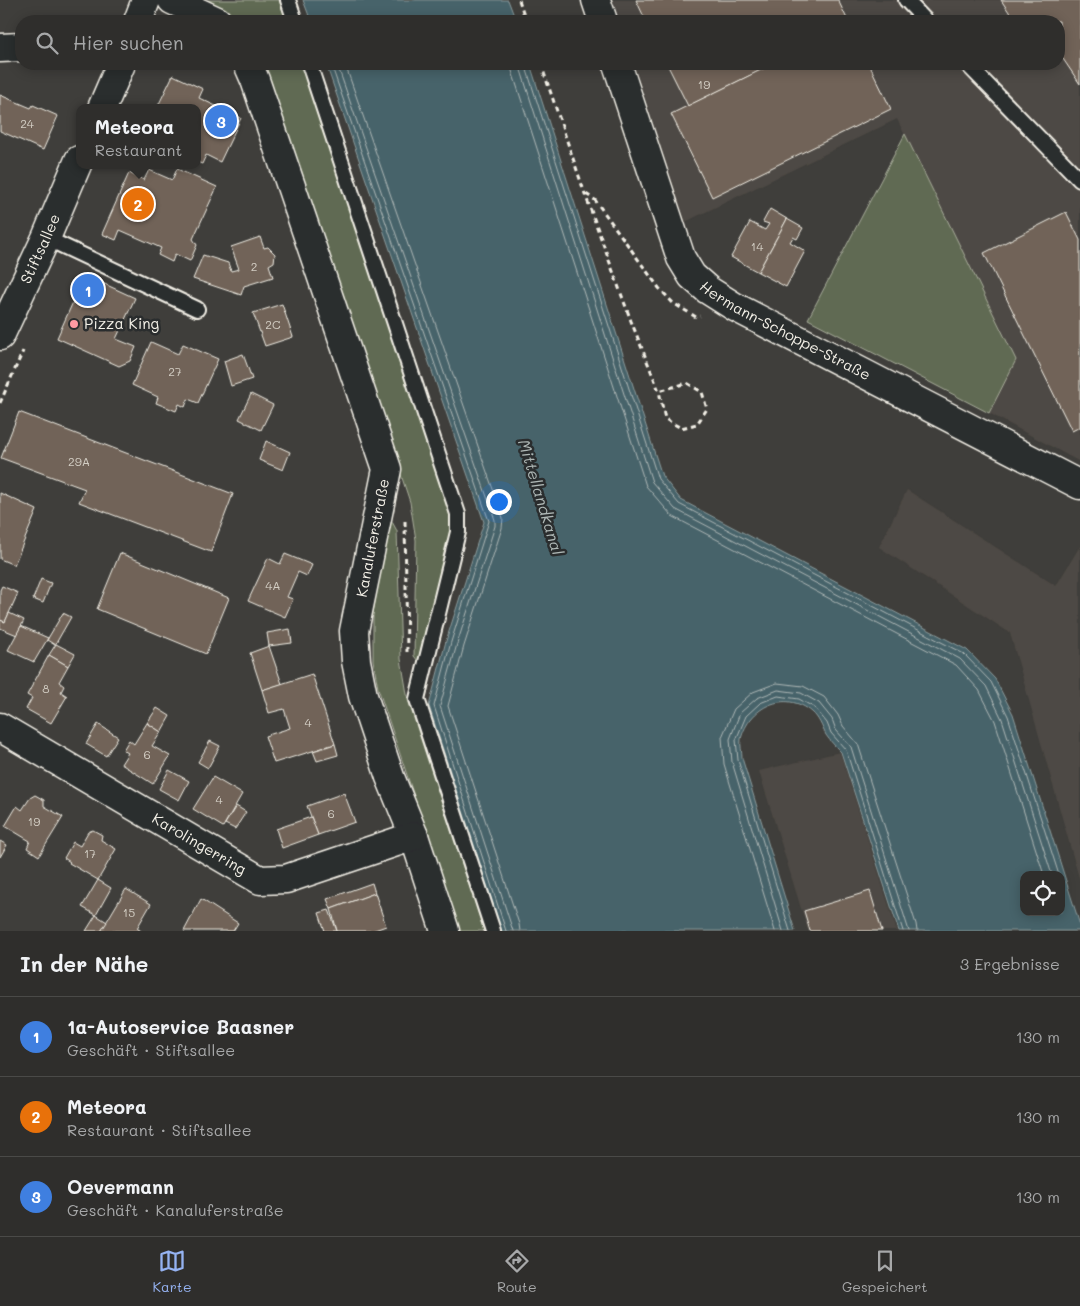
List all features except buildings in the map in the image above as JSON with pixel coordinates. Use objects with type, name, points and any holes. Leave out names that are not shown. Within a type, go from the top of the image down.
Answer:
[{"type":"street","points":[[140,15],[146,0]]},
{"type":"street","points":[[172,0],[204,15]]},
{"type":"street","points":[[596,0],[601,15]]},
{"type":"street","points":[[0,48],[15,47]]},
{"type":"street","points":[[104,104],[118,70]]},
{"type":"street","name":"Kanaluferstraße","points":[[251,70],[387,469],[354,631],[356,661],[366,705],[390,778],[414,836],[446,931]]},
{"type":"street","name":"Hermann-Schoppe-Straße","points":[[619,70],[681,258],[692,276],[708,290],[734,307],[1080,486]]},
{"type":"street","name":"Stiftsallee","points":[[0,336],[46,238],[76,167]]},
{"type":"street","name":"Karolingerring","points":[[0,727],[260,880],[286,879],[414,836]]},
{"type":"lane","points":[[288,0],[292,15]]},
{"type":"lane","points":[[906,0],[920,15]]},
{"type":"lane","points":[[311,70],[458,514],[458,532],[416,699],[493,931]]},
{"type":"lane","points":[[973,70],[1080,180]]},
{"type":"lane","points":[[46,238],[197,309]]},
{"type":"path","points":[[519,0],[524,15]]},
{"type":"path","points":[[542,70],[631,321],[659,391],[665,419],[681,428],[697,424],[706,409],[702,392],[687,383],[659,391]]},
{"type":"path","points":[[585,194],[595,200],[659,288],[673,303],[696,317],[734,307]]},
{"type":"path","points":[[403,515],[406,524],[407,653]]},
{"type":"shaded area","points":[[613,0],[1080,0],[1080,462],[989,413],[1015,360],[897,119],[685,222],[636,70],[1065,70],[1065,15],[618,15]]},
{"type":"shaded area","points":[[907,490],[1056,586],[1080,546],[1080,881],[1010,633],[879,547]]},
{"type":"shaded area","points":[[840,752],[897,931],[808,931],[759,771]]},
{"type":"green space","points":[[199,0],[279,0],[284,15],[230,15]]},
{"type":"green space","points":[[267,70],[303,70],[450,510],[452,525],[418,661],[414,656],[416,540],[410,502]]},
{"type":"green space","points":[[905,134],[1016,360],[989,413],[808,319]]},
{"type":"green space","points":[[389,516],[397,531],[401,659],[408,700],[484,931],[459,931],[378,688],[373,660],[373,613]]},
{"type":"water","points":[[303,0],[508,0],[514,15],[309,15]]},
{"type":"water","name":"Mittellandkanal","points":[[328,70],[532,70],[662,476],[681,500],[967,650],[995,679],[1013,714],[1063,871],[1020,871],[1020,916],[1065,916],[1065,878],[1080,925],[1080,931],[899,931],[841,752],[828,737],[812,712],[802,705],[780,702],[760,710],[752,718],[745,728],[741,739],[741,746],[742,758],[795,931],[502,931],[429,706],[446,641],[484,522]]},
{"type":"place","name":"Oevermann","points":[[221,121]]},
{"type":"place","name":"Meteora","points":[[138,204]]},
{"type":"place","name":"1a-Autoservice Baasner","points":[[88,290]]},
{"type":"place","name":"Pizza King","points":[[74,324]]}]
